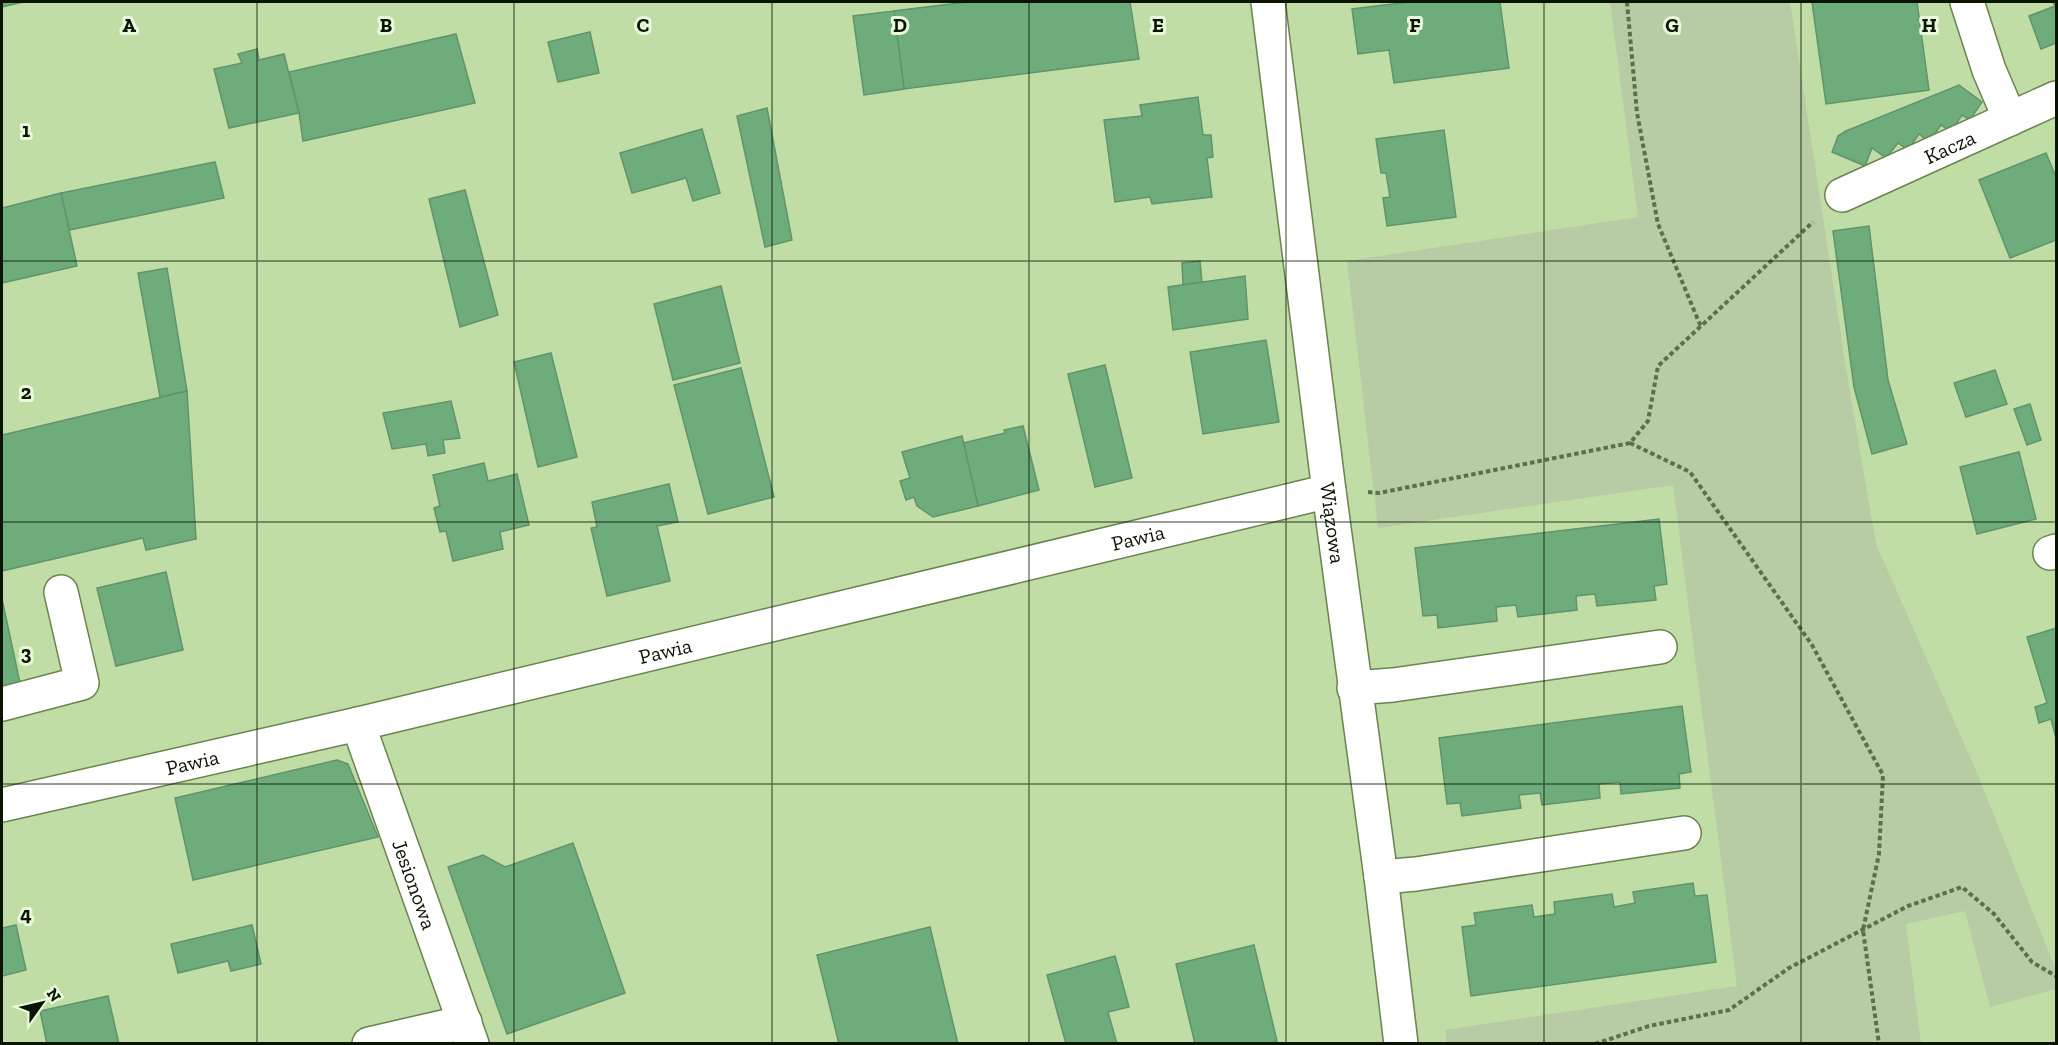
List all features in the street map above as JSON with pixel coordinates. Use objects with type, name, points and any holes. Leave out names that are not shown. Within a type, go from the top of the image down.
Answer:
[{"type":"street","name":"Wiązowa","points":[[1268,2],[1401,1044]]},
{"type":"street","points":[[1967,2],[1989,70],[2010,119]]},
{"type":"street","name":"Kacza","points":[[1842,195],[2056,98]]},
{"type":"street","name":"Pawia","points":[[2,805],[358,724],[1329,491]]},
{"type":"street","points":[[2,704],[82,683],[61,592]]},
{"type":"street","points":[[1354,688],[1393,685],[1660,647]]},
{"type":"street","name":"Jesionowa","points":[[358,724],[468,1033]]},
{"type":"street","points":[[1381,877],[1416,874],[1684,833]]},
{"type":"street","points":[[369,1044],[468,1033]]},
{"type":"path","points":[[1627,2],[1637,113],[1658,224],[1701,327]]},
{"type":"path","points":[[1630,443],[1648,421],[1658,366],[1842,195]]},
{"type":"path","points":[[1329,491],[1379,493],[1630,443],[1690,472],[1812,645],[1882,775],[1879,854],[1863,930],[1879,1044]]},
{"type":"path","points":[[1595,1044],[1648,1026],[1729,1010],[1789,968],[1908,906],[1962,887],[1994,915],[2032,962],[2056,976]]},
{"type":"green space","points":[[1610,2],[1790,2],[1848,381],[1876,544],[1977,773],[2056,970],[2056,989],[1990,1007],[1965,911],[1906,924],[1921,1043],[1447,1043],[1445,1030],[1737,986],[1673,485],[1378,528],[1347,261],[1638,217]]},
{"type":"building","points":[[2,2],[23,2],[2,7]]},
{"type":"building","points":[[967,2],[1130,2],[1139,59],[904,89],[894,11]]},
{"type":"building","points":[[1409,2],[1500,2],[1509,68],[1394,83],[1389,50],[1358,54],[1352,9]]},
{"type":"building","points":[[1812,2],[1917,2],[1929,90],[1826,104]]},
{"type":"building","points":[[2053,2],[2056,2],[2056,43],[2041,49],[2029,16],[2055,6]]},
{"type":"building","points":[[894,11],[904,89],[864,95],[853,16]]},
{"type":"building","points":[[590,32],[599,73],[558,82],[548,42]]},
{"type":"building","points":[[456,34],[475,103],[303,141],[289,72]]},
{"type":"building","points":[[257,49],[259,60],[284,54],[299,113],[229,128],[214,69],[242,63],[238,54]]},
{"type":"building","points":[[1959,85],[1982,102],[1970,120],[1962,115],[1951,132],[1941,125],[1929,142],[1919,134],[1908,150],[1898,143],[1886,158],[1872,148],[1865,166],[1832,152],[1838,136],[1846,131]]},
{"type":"building","points":[[1198,97],[1203,135],[1211,135],[1213,157],[1207,158],[1212,197],[1152,204],[1150,197],[1115,202],[1104,120],[1142,116],[1140,105]]},
{"type":"building","points":[[767,108],[792,240],[765,247],[737,116]]},
{"type":"building","points":[[702,129],[720,193],[693,201],[686,178],[632,193],[620,153]]},
{"type":"building","points":[[1444,130],[1456,217],[1387,226],[1383,198],[1390,197],[1386,173],[1381,173],[1376,139]]},
{"type":"building","points":[[2046,153],[2056,177],[2056,240],[2010,258],[1979,180]]},
{"type":"building","points":[[215,162],[224,198],[69,230],[61,193]]},
{"type":"building","points":[[465,190],[498,315],[460,327],[429,199]]},
{"type":"building","points":[[61,193],[77,266],[2,283],[2,208]]},
{"type":"building","points":[[1869,226],[1888,380],[1907,444],[1872,454],[1854,387],[1833,231]]},
{"type":"building","points":[[1200,261],[1202,282],[1183,285],[1182,263]]},
{"type":"building","points":[[167,268],[187,391],[160,397],[138,273]]},
{"type":"building","points":[[1245,276],[1248,319],[1173,330],[1168,287]]},
{"type":"building","points":[[721,286],[740,363],[673,380],[654,304]]},
{"type":"building","points":[[1266,340],[1279,422],[1203,434],[1190,352]]},
{"type":"building","points":[[551,353],[577,457],[538,467],[514,362]]},
{"type":"building","points":[[1105,365],[1132,478],[1095,487],[1068,374]]},
{"type":"building","points":[[741,368],[774,497],[708,514],[674,385]]},
{"type":"building","points":[[1995,370],[2007,404],[1966,417],[1954,383]]},
{"type":"building","points":[[187,391],[196,539],[146,550],[143,538],[2,571],[2,435]]},
{"type":"building","points":[[451,401],[460,438],[443,440],[445,453],[428,456],[426,444],[392,449],[383,413]]},
{"type":"building","points":[[2030,404],[2041,440],[2027,445],[2014,409]]},
{"type":"building","points":[[1023,426],[1039,490],[978,506],[963,443],[1005,433],[1004,430]]},
{"type":"building","points":[[962,436],[978,506],[933,517],[917,506],[914,497],[906,500],[900,481],[910,478],[902,452]]},
{"type":"building","points":[[2019,452],[2036,519],[1977,534],[1960,467]]},
{"type":"building","points":[[484,463],[488,481],[517,474],[529,525],[500,532],[503,549],[453,561],[446,531],[440,532],[434,508],[440,506],[433,475]]},
{"type":"building","points":[[669,484],[678,522],[657,526],[670,581],[607,596],[591,528],[597,527],[592,502]]},
{"type":"building","points":[[1659,519],[1667,584],[1654,586],[1656,600],[1597,606],[1595,594],[1576,596],[1577,610],[1518,617],[1516,605],[1496,607],[1497,621],[1438,628],[1437,615],[1423,616],[1415,548]]},
{"type":"building","points":[[166,572],[183,650],[116,666],[97,588]]},
{"type":"building","points":[[2,599],[20,683],[2,688]]},
{"type":"building","points":[[2056,628],[2056,738],[2051,719],[2039,723],[2035,707],[2047,703],[2027,637]]},
{"type":"building","points":[[1682,706],[1691,772],[1679,774],[1680,788],[1621,794],[1620,782],[1599,784],[1600,798],[1542,805],[1540,793],[1519,795],[1521,808],[1462,816],[1460,803],[1447,804],[1439,738]]},
{"type":"building","points":[[337,760],[348,764],[378,837],[193,880],[175,798]]},
{"type":"building","points":[[573,843],[625,993],[507,1034],[448,867],[483,855],[505,867]]},
{"type":"building","points":[[1693,883],[1695,896],[1707,895],[1716,962],[1471,996],[1462,927],[1476,925],[1474,913],[1532,905],[1534,917],[1555,914],[1554,902],[1612,894],[1614,907],[1635,903],[1633,892]]},
{"type":"building","points":[[16,925],[26,970],[2,976],[2,928]]},
{"type":"building","points":[[252,925],[261,964],[231,971],[228,961],[178,973],[171,944]]},
{"type":"building","points":[[930,927],[958,1044],[839,1044],[817,955]]},
{"type":"building","points":[[1254,945],[1277,1041],[1268,1044],[1195,1044],[1176,964]]},
{"type":"building","points":[[1115,956],[1129,1007],[1108,1012],[1117,1044],[1066,1044],[1047,975]]},
{"type":"building","points":[[108,996],[119,1044],[47,1044],[40,1011]]}]
